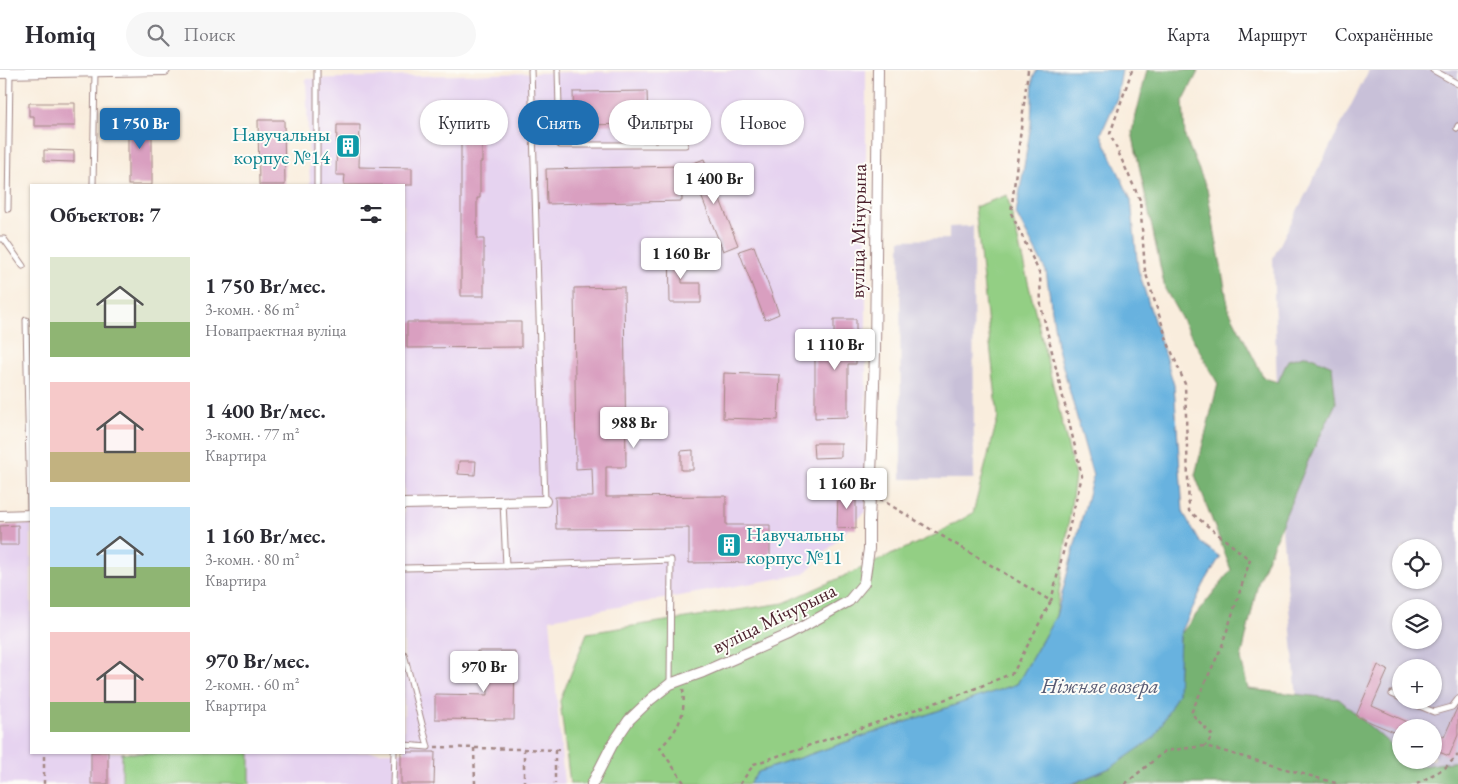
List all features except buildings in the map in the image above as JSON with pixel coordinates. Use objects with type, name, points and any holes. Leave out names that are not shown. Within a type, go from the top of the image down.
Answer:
[{"type":"street","points":[[5,73],[165,70]]},
{"type":"street","name":"вуліца Мічурына","points":[[592,784],[612,745],[629,720],[651,699],[675,682],[788,635],[849,601],[864,583],[869,549],[875,352],[878,70]]},
{"type":"street","points":[[405,504],[545,501]]},
{"type":"street","points":[[0,516],[30,515]]},
{"type":"lane","points":[[317,184],[318,70]]},
{"type":"lane","points":[[531,70],[545,501]]},
{"type":"lane","points":[[558,70],[560,145],[609,145]]},
{"type":"lane","points":[[1433,70],[1458,84]]},
{"type":"lane","points":[[93,184],[95,71]]},
{"type":"lane","points":[[5,73],[8,209]]},
{"type":"lane","points":[[0,239],[4,239],[24,266]]},
{"type":"lane","points":[[26,320],[30,476]]},
{"type":"lane","points":[[503,502],[506,566]]},
{"type":"lane","points":[[405,568],[671,560],[675,682]]},
{"type":"lane","points":[[405,658],[428,747],[405,745]]},
{"type":"lane","points":[[1427,709],[1434,712],[1452,707],[1458,699]]},
{"type":"lane","points":[[393,784],[394,754]]},
{"type":"path","points":[[740,784],[754,764],[964,693],[1013,673],[1051,601],[1082,476],[1041,306],[1040,274],[1012,213],[1028,70]]},
{"type":"path","points":[[1132,70],[1110,134],[1140,200],[1145,271],[1168,343],[1184,384],[1189,511],[1250,560],[1222,646],[1191,713],[1213,736],[1205,746]]},
{"type":"path","points":[[870,493],[1051,601]]},
{"type":"path","points":[[675,682],[684,690],[681,720],[672,736],[660,748],[685,784]]},
{"type":"path","points":[[1125,784],[1165,751],[1205,746],[1339,784]]},
{"type":"path","points":[[428,747],[561,750]]},
{"type":"path","points":[[474,748],[475,784]]},
{"type":"path","points":[[524,749],[524,784]]},
{"type":"path","points":[[555,750],[555,784]]},
{"type":"path","points":[[44,754],[44,784]]},
{"type":"path","points":[[1417,784],[1446,767],[1458,755]]},
{"type":"shaded area","points":[[866,70],[866,511],[804,574],[550,619],[564,784],[0,784],[0,525],[30,524],[30,754],[405,754],[405,184],[310,184],[306,79],[574,72]]},
{"type":"shaded area","points":[[1369,70],[1458,70],[1458,784],[1379,784],[1297,698],[1281,518],[1273,258]]},
{"type":"shaded area","points":[[973,226],[974,479],[901,479],[900,240],[949,239],[949,227]]},
{"type":"green space","points":[[1147,70],[1199,70],[1183,101],[1185,137],[1207,189],[1229,310],[1264,378],[1278,382],[1288,360],[1307,355],[1332,366],[1336,403],[1309,459],[1259,579],[1241,659],[1248,689],[1339,699],[1392,746],[1392,769],[1442,769],[1442,763],[1458,761],[1458,784],[1072,784],[1112,767],[1178,693],[1180,635],[1231,570],[1195,475],[1218,384],[1165,289],[1132,132]]},
{"type":"green space","points":[[1007,195],[1075,476],[1056,616],[1017,684],[758,772],[749,784],[570,784],[560,701],[587,633],[784,603],[935,535],[973,513],[998,417],[975,207]]},
{"type":"green space","points":[[122,754],[250,754],[250,784],[122,784]]},
{"type":"water","name":"Ніжняе возера","points":[[1037,70],[1122,70],[1117,98],[1101,134],[1131,200],[1138,269],[1174,385],[1183,512],[1200,542],[1220,557],[1205,582],[1180,635],[1178,693],[1155,737],[1112,767],[1072,784],[749,784],[758,772],[1017,684],[1056,616],[1093,476],[1057,345],[1046,271],[1016,214],[1031,125],[1033,78]]},
{"type":"place","name":"Навучальны корпус №14","points":[[348,146]]},
{"type":"place","name":"Навучальны корпус №11","points":[[729,545]]}]
